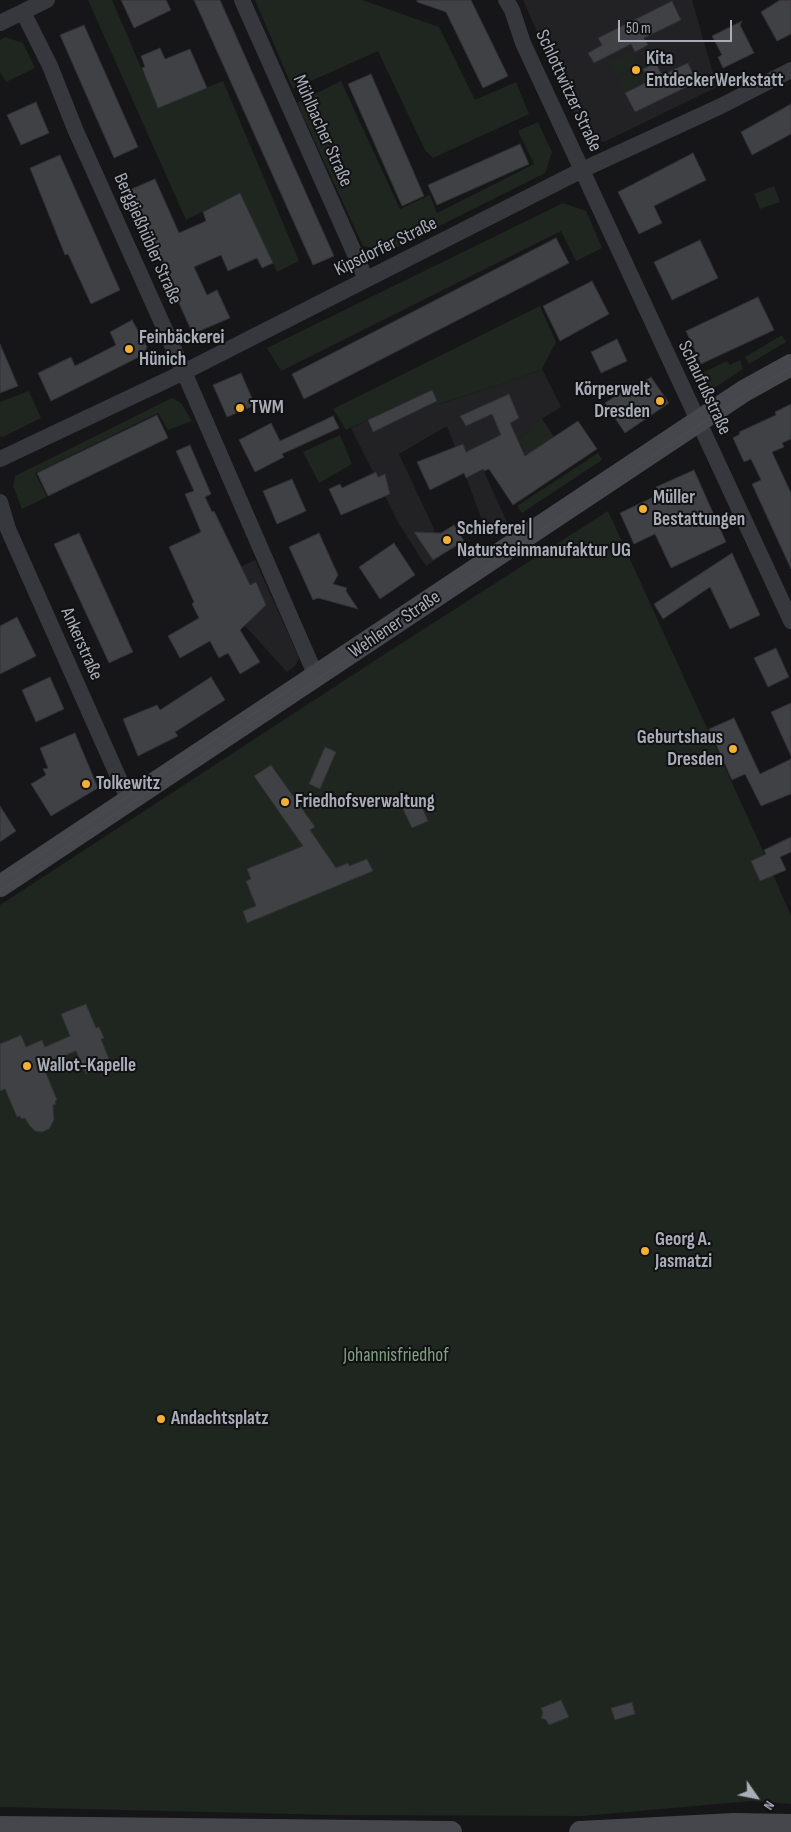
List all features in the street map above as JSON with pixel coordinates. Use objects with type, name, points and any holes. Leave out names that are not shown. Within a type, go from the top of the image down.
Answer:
[{"type":"main road","name":"Wehlener Straße","points":[[0,886],[698,422],[750,388],[791,365]]},
{"type":"main road","points":[[580,1832],[734,1824],[791,1825]]},
{"type":"main road","points":[[0,1826],[451,1832]]},
{"type":"street","points":[[0,23],[47,0]]},
{"type":"street","name":"Mühlbacher Straße","points":[[242,0],[366,279]]},
{"type":"street","name":"Schlottwitzer Straße","points":[[506,0],[512,10],[523,43],[582,170]]},
{"type":"street","name":"Berggießhübler Straße","points":[[23,12],[50,66],[75,129],[184,372],[316,676]]},
{"type":"street","name":"Kipsdorfer Straße","points":[[0,459],[184,372],[582,170],[725,104],[791,70]]},
{"type":"street","name":"Schaufußstraße","points":[[582,170],[791,621]]},
{"type":"street","name":"Ankerstraße","points":[[0,502],[8,529],[129,800]]},
{"type":"shaded area","name":"Kita EntdeckerWerkstatt","points":[[523,0],[692,0],[717,87],[604,142],[585,135],[566,96],[571,93],[560,69],[554,71]]},
{"type":"shaded area","points":[[542,369],[561,407],[532,425],[535,429],[479,461],[508,524],[492,537],[480,515],[447,426],[399,454],[435,531],[431,533],[431,540],[441,556],[426,566],[399,524],[351,428],[432,390],[439,404]]},
{"type":"shaded area","points":[[255,560],[299,658],[295,666],[287,672],[206,583]]},
{"type":"green space","points":[[88,0],[112,0],[158,107],[223,81],[299,261],[277,272],[240,193],[186,220]]},
{"type":"green space","points":[[255,0],[362,0],[439,27],[475,100],[516,82],[529,114],[433,158],[425,150],[378,51],[293,89]]},
{"type":"green space","points":[[5,37],[23,43],[35,68],[6,82],[0,72],[0,40]]},
{"type":"green space","points":[[631,51],[638,64],[616,75],[610,62]]},
{"type":"green space","points":[[641,68],[647,80],[625,91],[619,79]]},
{"type":"green space","points":[[341,81],[400,209],[430,195],[437,213],[534,164],[518,131],[538,122],[552,152],[545,173],[389,251],[363,246],[297,103]]},
{"type":"green space","points":[[774,186],[780,202],[760,209],[754,194]]},
{"type":"green space","points":[[563,203],[586,211],[602,248],[576,261],[561,231],[281,371],[267,348]]},
{"type":"green space","points":[[540,306],[556,342],[542,369],[438,404],[431,390],[346,430],[333,409]]},
{"type":"green space","points":[[782,335],[786,342],[749,364],[745,357]]},
{"type":"green space","points":[[740,360],[743,369],[711,390],[701,388],[694,377],[727,361],[730,365]]},
{"type":"green space","points":[[29,391],[41,418],[3,437],[0,436],[0,402]]},
{"type":"green space","points":[[172,398],[181,403],[192,421],[168,430],[158,413],[35,473],[47,497],[22,509],[13,486],[15,476]]},
{"type":"green space","points":[[542,419],[554,437],[526,456],[518,439],[534,429],[532,425]]},
{"type":"green space","points":[[340,435],[352,464],[319,483],[303,452]]},
{"type":"green space","points":[[598,453],[602,460],[522,513],[517,506]]},
{"type":"green space","name":"Johannisfriedhof","points":[[608,511],[791,916],[791,1804],[752,1801],[582,1816],[333,1815],[0,1807],[0,905]]},
{"type":"building","points":[[121,0],[166,0],[171,10],[134,28]]},
{"type":"building","points":[[194,0],[220,0],[334,256],[313,265]]},
{"type":"building","points":[[417,0],[471,0],[508,76],[483,88],[446,12],[417,2]]},
{"type":"building","points":[[780,0],[791,0],[791,34],[777,41],[761,12]]},
{"type":"building","points":[[672,1],[681,20],[644,38],[648,45],[635,52],[631,44],[594,63],[588,53],[602,45],[598,38]]},
{"type":"building","points":[[742,21],[740,25],[754,53],[723,68],[718,57],[722,55],[712,36]]},
{"type":"building","points":[[84,25],[138,147],[114,158],[60,35]]},
{"type":"building","points":[[160,48],[165,59],[190,49],[207,88],[158,108],[142,68],[145,67],[141,56]]},
{"type":"building","points":[[656,63],[662,75],[688,63],[697,82],[635,112],[625,93],[649,81],[643,69]]},
{"type":"building","points":[[371,74],[424,196],[402,206],[348,84]]},
{"type":"building","points":[[36,102],[49,133],[21,145],[7,115]]},
{"type":"building","points":[[791,104],[791,134],[752,155],[741,132]]},
{"type":"building","points":[[520,144],[529,164],[437,205],[428,185]]},
{"type":"building","points":[[693,153],[706,180],[654,206],[662,223],[639,234],[618,192]]},
{"type":"building","points":[[60,155],[120,290],[91,304],[68,254],[65,255],[30,168]]},
{"type":"building","points":[[155,179],[179,233],[206,221],[203,212],[240,193],[273,263],[262,268],[257,258],[228,271],[221,255],[194,267],[207,295],[217,290],[230,318],[197,332],[191,330],[127,191]]},
{"type":"building","points":[[556,238],[569,263],[304,399],[292,374]]},
{"type":"building","points":[[700,240],[718,278],[672,300],[654,262]]},
{"type":"building","points":[[592,281],[609,314],[560,341],[543,306]]},
{"type":"building","points":[[758,297],[774,330],[701,364],[686,331]]},
{"type":"building","points":[[132,320],[147,347],[143,355],[51,401],[38,373],[71,357],[75,366],[116,345],[110,332]]},
{"type":"building","points":[[617,339],[627,361],[601,373],[591,352]]},
{"type":"building","points":[[0,344],[18,386],[0,393]]},
{"type":"building","points":[[241,373],[255,405],[227,417],[213,385]]},
{"type":"building","points":[[651,377],[669,403],[625,433],[605,403],[625,390],[627,393]]},
{"type":"building","points":[[432,390],[437,401],[373,432],[368,420]]},
{"type":"building","points":[[509,394],[519,418],[510,423],[525,456],[578,421],[597,449],[513,505],[489,469],[484,471],[483,469],[466,478],[464,473],[430,490],[417,462],[463,444],[466,452],[501,435],[492,414],[466,426],[460,416]]},
{"type":"building","points":[[791,404],[791,439],[782,443],[784,447],[772,452],[791,493],[791,569],[752,484],[761,480],[751,459],[744,462],[733,438],[740,434],[739,432],[776,415],[775,412]]},
{"type":"building","points":[[157,415],[168,438],[48,496],[37,473]]},
{"type":"building","points":[[333,416],[339,428],[282,454],[284,457],[255,472],[239,440],[271,423],[280,441]]},
{"type":"building","points":[[190,445],[211,494],[205,497],[212,512],[214,511],[250,585],[256,582],[266,605],[240,630],[260,662],[240,674],[228,653],[219,658],[210,641],[180,658],[168,636],[199,618],[192,604],[194,602],[169,547],[201,532],[185,494],[194,491],[176,451]]},
{"type":"building","points":[[694,470],[726,542],[671,568],[655,534],[634,544],[620,513],[660,494],[656,487]]},
{"type":"building","points":[[376,472],[378,477],[385,474],[390,494],[341,515],[329,489],[340,484],[342,488]]},
{"type":"building","points":[[292,479],[306,511],[277,524],[263,491]]},
{"type":"building","name":"Schieferei | Natursteinmanufaktur UG","points":[[454,525],[464,541],[433,560],[414,532],[441,533]]},
{"type":"building","points":[[79,533],[133,652],[109,663],[54,544]]},
{"type":"building","points":[[319,533],[338,575],[333,584],[347,588],[346,591],[358,609],[318,598],[313,600],[289,547]]},
{"type":"building","points":[[394,543],[415,575],[380,599],[359,567]]},
{"type":"building","points":[[732,553],[760,615],[730,629],[710,587],[663,619],[654,604]]},
{"type":"building","points":[[17,617],[36,656],[0,674],[0,626]]},
{"type":"building","points":[[776,648],[789,677],[768,687],[754,658]]},
{"type":"building","points":[[50,677],[64,709],[36,722],[22,690]]},
{"type":"building","points":[[211,677],[225,700],[175,732],[178,736],[138,756],[123,719],[157,705],[160,710]]},
{"type":"building","points":[[791,703],[791,756],[771,712]]},
{"type":"building","points":[[734,718],[760,774],[791,759],[791,794],[761,806],[745,774],[732,780],[709,729]]},
{"type":"building","points":[[75,733],[98,788],[51,816],[31,784],[46,775],[43,769],[48,768],[40,748]]},
{"type":"building","points":[[325,747],[336,752],[320,789],[309,784]]},
{"type":"building","points":[[271,765],[315,827],[310,830],[336,868],[348,863],[349,866],[367,859],[373,871],[247,923],[243,911],[256,906],[246,881],[251,879],[247,869],[303,846],[254,776]]},
{"type":"building","points":[[419,800],[428,821],[412,828],[402,807]]},
{"type":"building","points":[[0,806],[16,831],[0,842]]},
{"type":"building","points":[[791,837],[791,852],[780,857],[786,870],[760,881],[751,861],[766,854],[764,850]]},
{"type":"building","name":"Wallot-Kapelle","points":[[86,1004],[96,1028],[99,1027],[104,1038],[101,1039],[111,1064],[86,1074],[76,1051],[51,1061],[54,1069],[46,1073],[57,1100],[55,1101],[56,1104],[53,1105],[54,1120],[49,1129],[42,1132],[35,1131],[25,1118],[17,1117],[5,1089],[0,1091],[0,1044],[21,1035],[26,1047],[42,1040],[45,1047],[70,1036],[61,1014]]},
{"type":"building","points":[[561,1700],[569,1717],[549,1725],[546,1720],[541,1718],[543,1713],[541,1708]]},
{"type":"building","points":[[632,1702],[635,1714],[615,1720],[611,1708]]},
{"type":"tram line","points":[[0,891],[699,425],[791,368]]},
{"type":"tram line","points":[[0,881],[300,683]]},
{"type":"place","name":"Kita EntdeckerWerkstatt","points":[[636,70]]},
{"type":"place","name":"Feinbäckerei Hünich","points":[[129,349]]},
{"type":"place","name":"Körperwelt Dresden","points":[[660,401]]},
{"type":"place","name":"TWM","points":[[240,408]]},
{"type":"place","name":"Müller Bestattungen","points":[[643,509]]},
{"type":"place","name":"Schieferei | Natursteinmanufaktur UG","points":[[447,540]]},
{"type":"place","name":"Geburtshaus Dresden","points":[[733,749]]},
{"type":"place","name":"Tolkewitz","points":[[86,784]]},
{"type":"place","name":"Friedhofsverwaltung","points":[[285,802]]},
{"type":"place","name":"Wallot-Kapelle","points":[[27,1066]]},
{"type":"place","name":"Georg A. Jasmatzi","points":[[645,1251]]},
{"type":"place","name":"Andachtsplatz","points":[[161,1419]]}]
